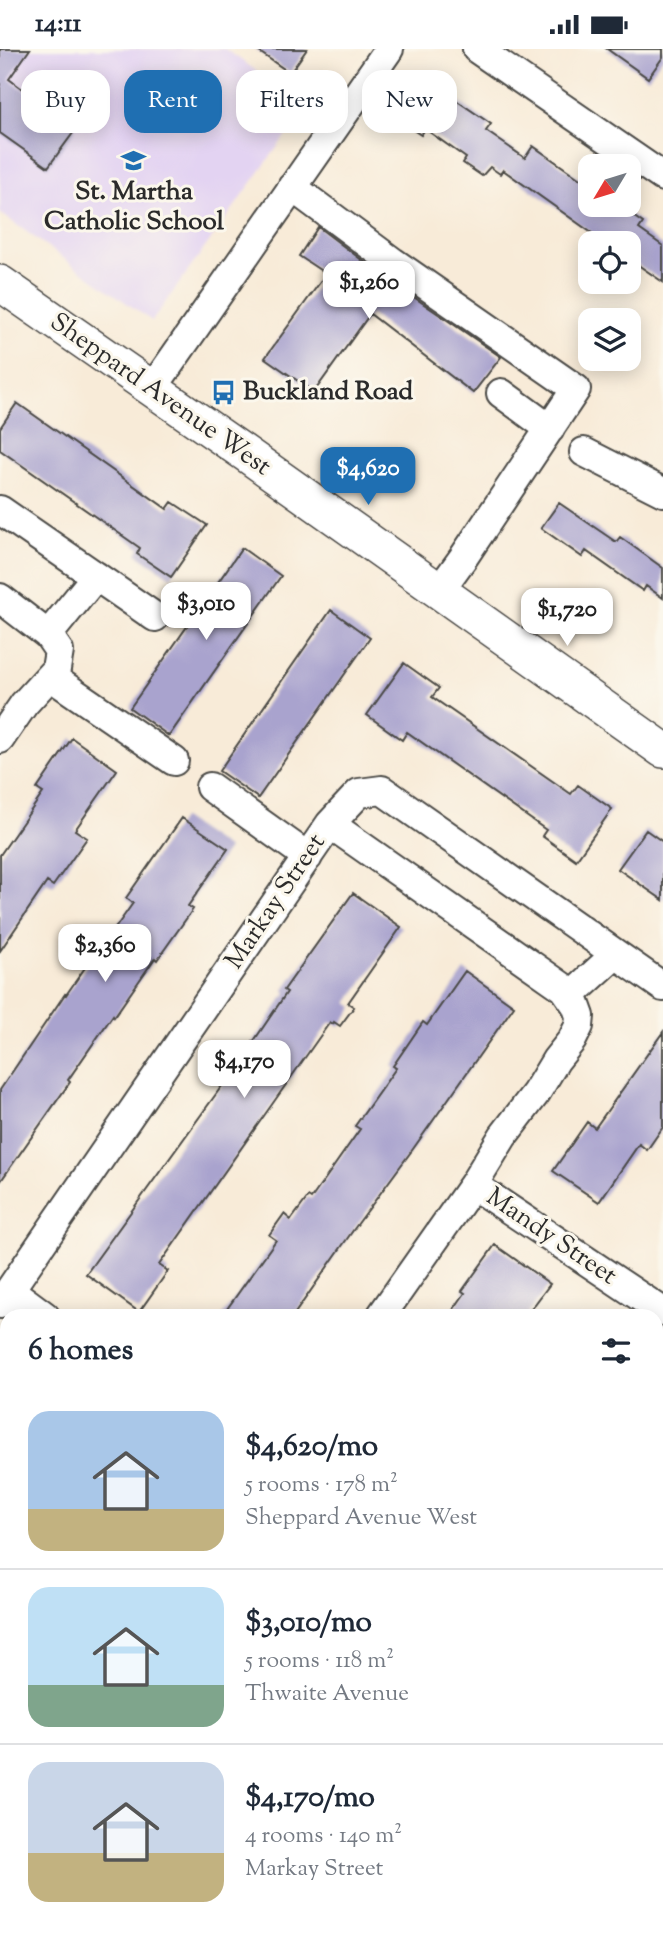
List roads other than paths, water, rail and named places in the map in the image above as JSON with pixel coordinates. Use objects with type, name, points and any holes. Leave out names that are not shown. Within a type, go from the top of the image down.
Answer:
[{"type":"main road","name":"Sheppard Avenue West","points":[[0,283],[663,750]]},
{"type":"street","points":[[152,389],[389,49]]},
{"type":"street","points":[[477,49],[663,177]]},
{"type":"street","points":[[292,187],[393,262],[576,389],[439,591]]},
{"type":"street","points":[[501,393],[550,429]]},
{"type":"street","points":[[584,452],[663,492]]},
{"type":"street","points":[[0,510],[155,617]]},
{"type":"street","points":[[48,635],[96,576]]},
{"type":"street","points":[[0,598],[48,635],[59,651],[56,669],[24,704],[0,739]]},
{"type":"street","points":[[50,676],[174,761]]},
{"type":"street","points":[[211,787],[308,856]]},
{"type":"street","points":[[330,824],[359,793],[382,790],[663,987]]},
{"type":"street","name":"Markay Street","points":[[5,1297],[330,824],[564,988],[570,996]]},
{"type":"street","points":[[386,1309],[473,1185],[503,1136],[537,1093],[556,1060],[572,1040],[579,1026],[580,1016],[570,996],[616,954]]},
{"type":"street","name":"Mandy Street","points":[[473,1185],[657,1309]]},
{"type":"street","points":[[5,1297],[30,1309]]},
{"type":"place","name":"St. Martha Catholic School","points":[[134,160]]},
{"type":"place","name":"Buckland Road","points":[[223,392]]}]
